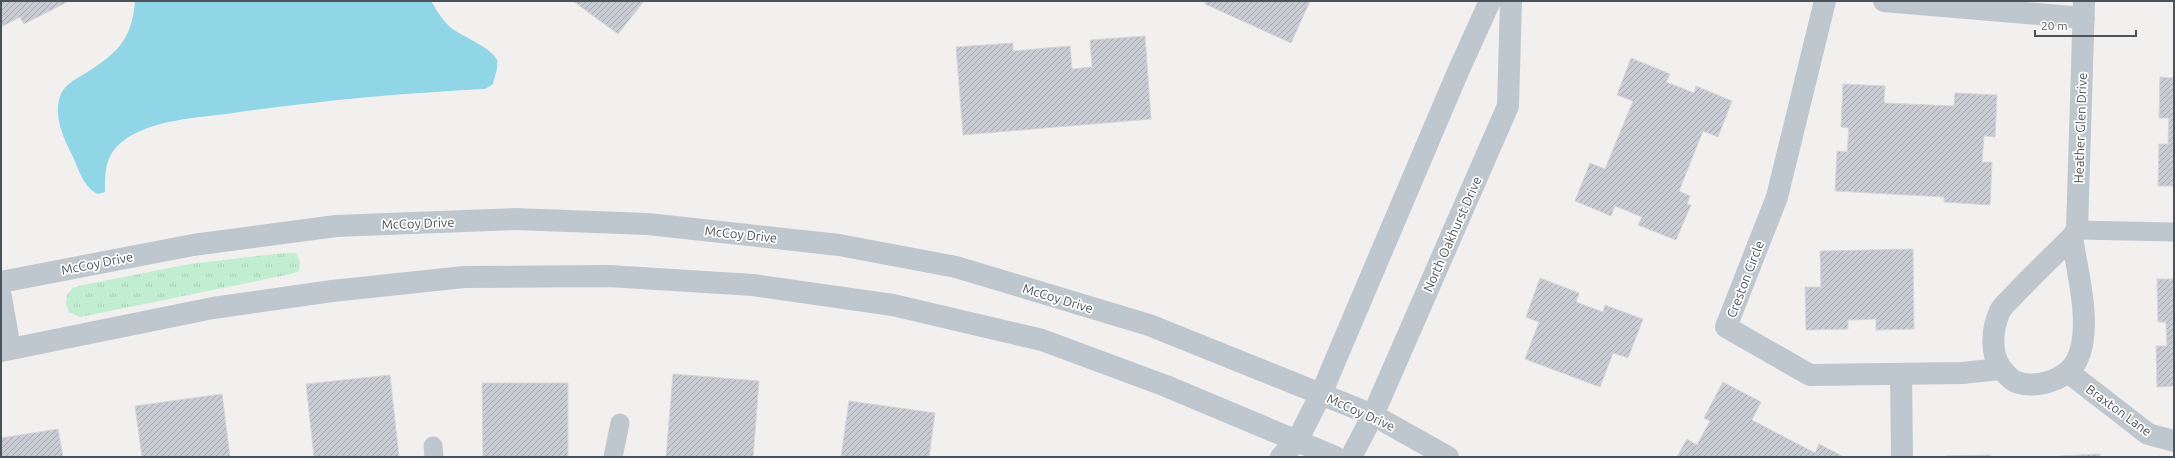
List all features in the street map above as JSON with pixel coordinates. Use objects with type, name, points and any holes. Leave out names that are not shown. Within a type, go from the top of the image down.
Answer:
[{"type":"street","points":[[1281,457],[1297,441],[1321,394],[1454,81],[1490,1]]},
{"type":"street","name":"North Oakhurst Drive","points":[[1351,457],[1374,415],[1508,106],[1511,1]]},
{"type":"street","name":"Creston Circle","points":[[1824,1],[1777,197],[1726,328],[1810,376],[1962,373],[2000,369]]},
{"type":"street","name":"Heather Glen Drive","points":[[1884,1],[2084,10],[2075,233],[2084,315],[2082,341],[2077,360],[2068,372],[2050,382],[2033,384],[2015,382],[2000,369],[1993,351],[1993,329],[2001,309],[2075,233]]},
{"type":"street","name":"McCoy Drive","points":[[1,282],[193,245],[336,226],[515,219],[648,224],[838,245],[956,267],[1149,325],[1374,415],[1448,457]]},
{"type":"street","points":[[1,297],[6,350],[213,308],[332,291],[464,277],[609,276],[753,285],[893,305],[1042,340],[1166,386],[1335,457]]},
{"type":"street","name":"Braxton Lane","points":[[2068,372],[2148,434],[2174,441]]},
{"type":"street","points":[[1900,374],[1902,457]]},
{"type":"lane","points":[[2075,233],[2174,232]]},
{"type":"lane","points":[[613,457],[620,423]]},
{"type":"green space","points":[[296,253],[300,262],[299,271],[291,274],[80,317],[69,312],[66,303],[67,295],[73,288],[83,285],[190,264]]},
{"type":"water","points":[[135,1],[431,1],[441,17],[450,27],[494,56],[497,60],[497,69],[493,84],[485,89],[390,95],[328,101],[190,118],[148,128],[135,134],[117,146],[107,164],[105,192],[98,194],[89,188],[66,143],[58,118],[59,102],[61,94],[67,85],[103,61],[120,46],[130,27]]},
{"type":"building","points":[[1,1],[69,1],[24,24],[20,17],[1,27]]},
{"type":"building","points":[[573,1],[644,1],[618,34]]},
{"type":"building","points":[[1206,1],[1310,1],[1291,43],[1205,4]]},
{"type":"building","points":[[1145,36],[1151,119],[963,135],[956,47],[1013,43],[1013,51],[1070,46],[1072,69],[1092,67],[1090,40]]},
{"type":"building","points":[[1631,58],[1670,74],[1666,82],[1694,93],[1696,86],[1732,101],[1718,137],[1703,131],[1679,191],[1690,196],[1687,204],[1691,205],[1676,240],[1638,225],[1642,217],[1615,206],[1611,216],[1575,201],[1590,163],[1605,169],[1633,101],[1617,95]]},
{"type":"building","points":[[2160,77],[2174,78],[2174,186],[2158,186],[2159,144],[2168,144],[2169,118],[2159,118]]},
{"type":"building","points":[[1843,84],[1885,86],[1884,103],[1954,106],[1955,93],[1997,95],[1995,137],[1984,136],[1982,162],[1992,162],[1990,205],[1944,202],[1944,197],[1835,191],[1837,151],[1847,152],[1849,128],[1841,127]]},
{"type":"building","points":[[1913,249],[1914,329],[1876,330],[1876,319],[1848,320],[1848,329],[1806,330],[1805,287],[1821,287],[1820,251]]},
{"type":"building","points":[[1540,278],[1579,293],[1576,302],[1603,312],[1605,305],[1643,319],[1628,358],[1613,353],[1600,387],[1525,359],[1539,322],[1526,317]]},
{"type":"building","points":[[2157,279],[2174,279],[2174,386],[2157,387],[2156,346],[2167,346],[2166,322],[2158,322]]},
{"type":"building","points":[[673,374],[759,381],[753,457],[666,457]]},
{"type":"building","points":[[390,375],[399,457],[314,457],[306,384]]},
{"type":"building","points":[[1723,382],[1761,402],[1752,420],[1815,453],[1819,444],[1844,457],[1677,457],[1687,439],[1697,445],[1710,421],[1704,418]]},
{"type":"building","points":[[482,383],[568,383],[568,457],[483,457]]},
{"type":"building","points":[[222,394],[230,457],[142,457],[135,406]]},
{"type":"building","points":[[849,401],[935,413],[929,457],[841,457]]},
{"type":"building","points":[[58,429],[63,457],[1,457],[1,438]]},
{"type":"building","points":[[2100,454],[2100,457],[2059,457],[2059,456]]},
{"type":"building","points":[[1990,455],[1990,457],[1946,457],[1946,456]]}]
